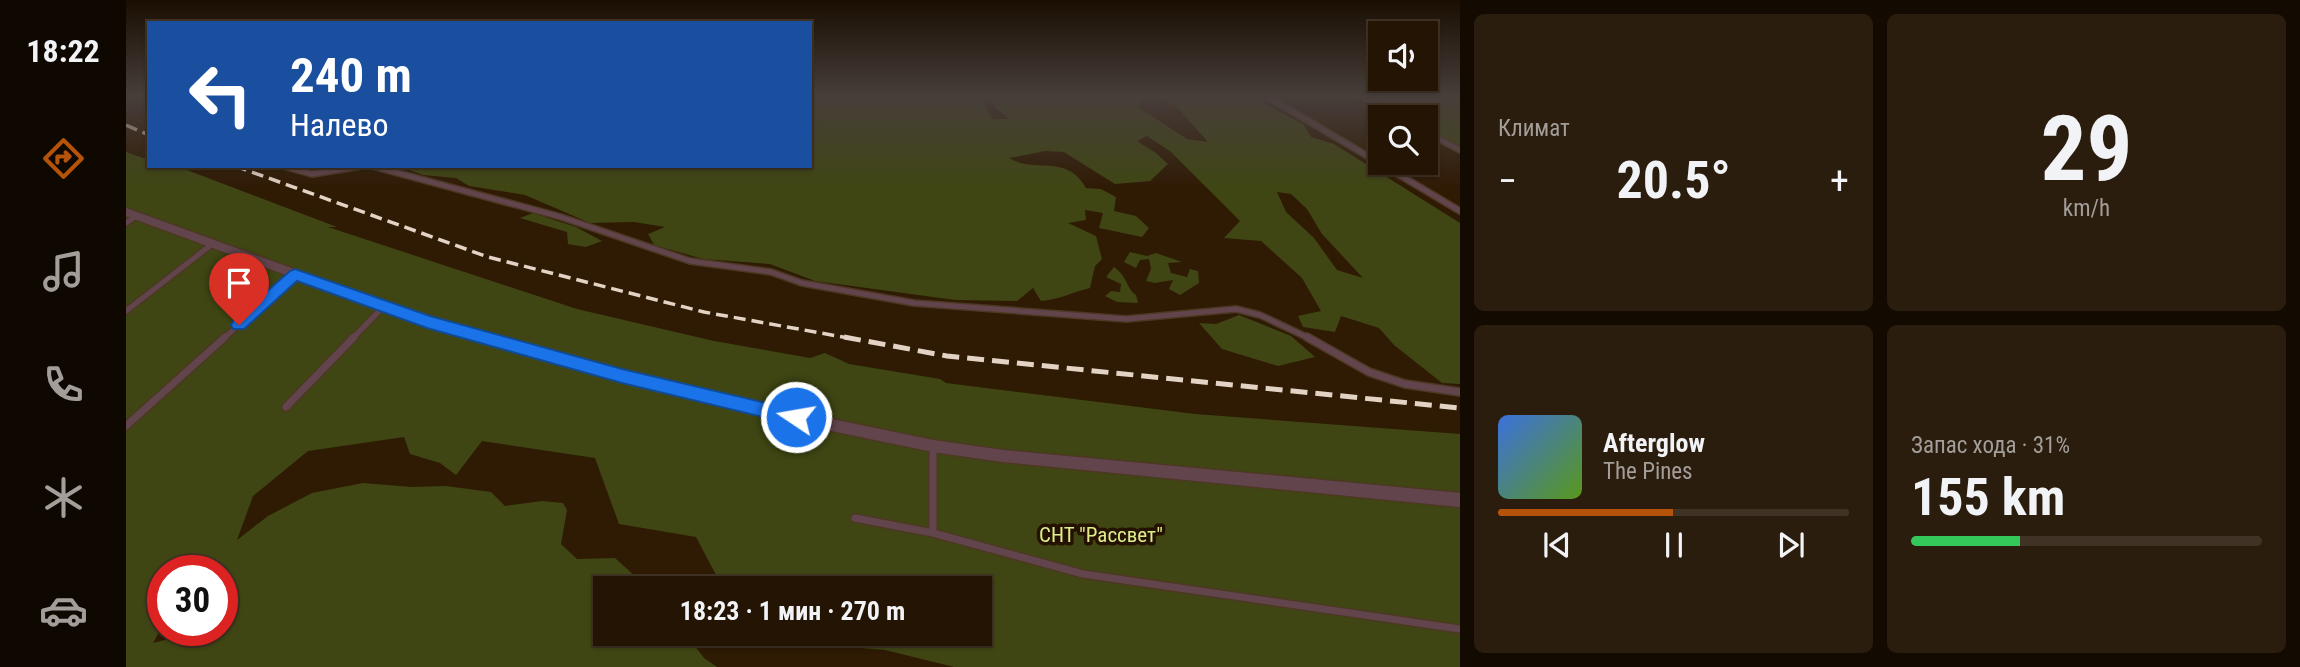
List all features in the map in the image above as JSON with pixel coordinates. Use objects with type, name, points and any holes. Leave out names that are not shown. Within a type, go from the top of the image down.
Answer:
[{"type":"street","points":[[129,217],[427,322],[622,376],[768,412],[933,446],[1003,456],[1460,500]]},
{"type":"lane","points":[[1317,126],[1460,211]]},
{"type":"lane","points":[[1438,138],[1460,150]]},
{"type":"lane","points":[[287,168],[315,175],[352,168]]},
{"type":"lane","points":[[379,168],[561,217],[690,261],[771,272],[802,283],[914,303],[1126,319],[1236,309],[1260,315],[1298,332],[1369,372],[1405,384],[1460,392]]},
{"type":"lane","points":[[126,311],[211,245]]},
{"type":"lane","points":[[126,426],[295,275]]},
{"type":"lane","points":[[286,407],[384,306]]},
{"type":"lane","points":[[933,446],[933,533]]},
{"type":"lane","points":[[855,518],[933,533],[1083,574],[1460,629]]},
{"type":"green space","points":[[812,126],[1167,126],[1187,139],[1208,142],[1194,126],[1305,126],[1311,137],[1334,144],[1368,165],[1368,175],[1383,175],[1460,223],[1460,384],[1442,383],[1394,345],[1379,328],[1341,316],[1335,332],[1303,327],[1298,316],[1321,311],[1302,278],[1261,241],[1224,238],[1240,221],[1170,151],[1147,136],[1137,141],[1168,164],[1150,181],[1115,184],[1064,152],[1045,151],[1009,158],[1029,165],[1060,167],[1070,171],[1086,188],[1101,189],[1116,197],[1114,211],[1136,216],[1149,228],[1142,237],[1099,228],[1103,213],[1085,210],[1086,220],[1068,223],[1096,236],[1102,259],[1095,266],[1090,288],[1041,301],[1033,288],[1017,301],[955,300],[815,281],[770,264],[703,259],[654,245],[648,234],[665,227],[634,222],[590,223],[525,195],[469,186],[456,178],[423,175],[404,168],[812,168]],"holes":[[[1277,192],[1291,194],[1307,209],[1322,234],[1363,278],[1337,270],[1314,238],[1286,212]]]},
{"type":"green space","points":[[1438,126],[1460,126],[1460,148],[1438,136]]},
{"type":"green space","name":"СНТ \"Рассвет\"","points":[[126,152],[147,159],[147,168],[182,168],[337,227],[328,227],[577,309],[714,341],[810,358],[825,353],[849,364],[940,379],[946,383],[1195,414],[1460,434],[1460,667],[954,667],[885,650],[839,646],[992,646],[992,576],[717,576],[696,537],[619,524],[595,458],[482,441],[456,475],[440,463],[410,454],[404,437],[308,451],[253,496],[237,540],[268,516],[312,493],[363,483],[412,487],[446,486],[491,492],[505,506],[542,501],[563,503],[567,510],[561,544],[577,559],[615,558],[635,576],[593,576],[593,646],[695,646],[704,658],[717,667],[126,667]]},
{"type":"green space","points":[[533,213],[576,227],[602,241],[586,247],[568,244],[567,232],[520,218]]},
{"type":"green space","points":[[1130,252],[1147,256],[1156,253],[1182,262],[1168,263],[1171,273],[1187,277],[1190,269],[1198,271],[1199,283],[1180,295],[1169,289],[1173,280],[1155,283],[1146,281],[1151,269],[1149,259],[1140,260],[1136,268],[1124,262]]},
{"type":"green space","points":[[1114,267],[1136,295],[1138,303],[1117,302],[1105,296],[1111,291],[1120,292],[1121,284],[1106,277]]},
{"type":"green space","points":[[1239,315],[1291,336],[1315,357],[1278,366],[1222,349],[1199,323],[1216,324]]},
{"type":"railway","points":[[129,126],[147,134]]},
{"type":"railway","points":[[241,168],[488,257],[704,312],[854,339]]},
{"type":"railway","points":[[844,337],[947,356],[1460,408]]},
{"type":"route","points":[[239,325],[295,275],[427,322],[622,376],[796,417]]}]
